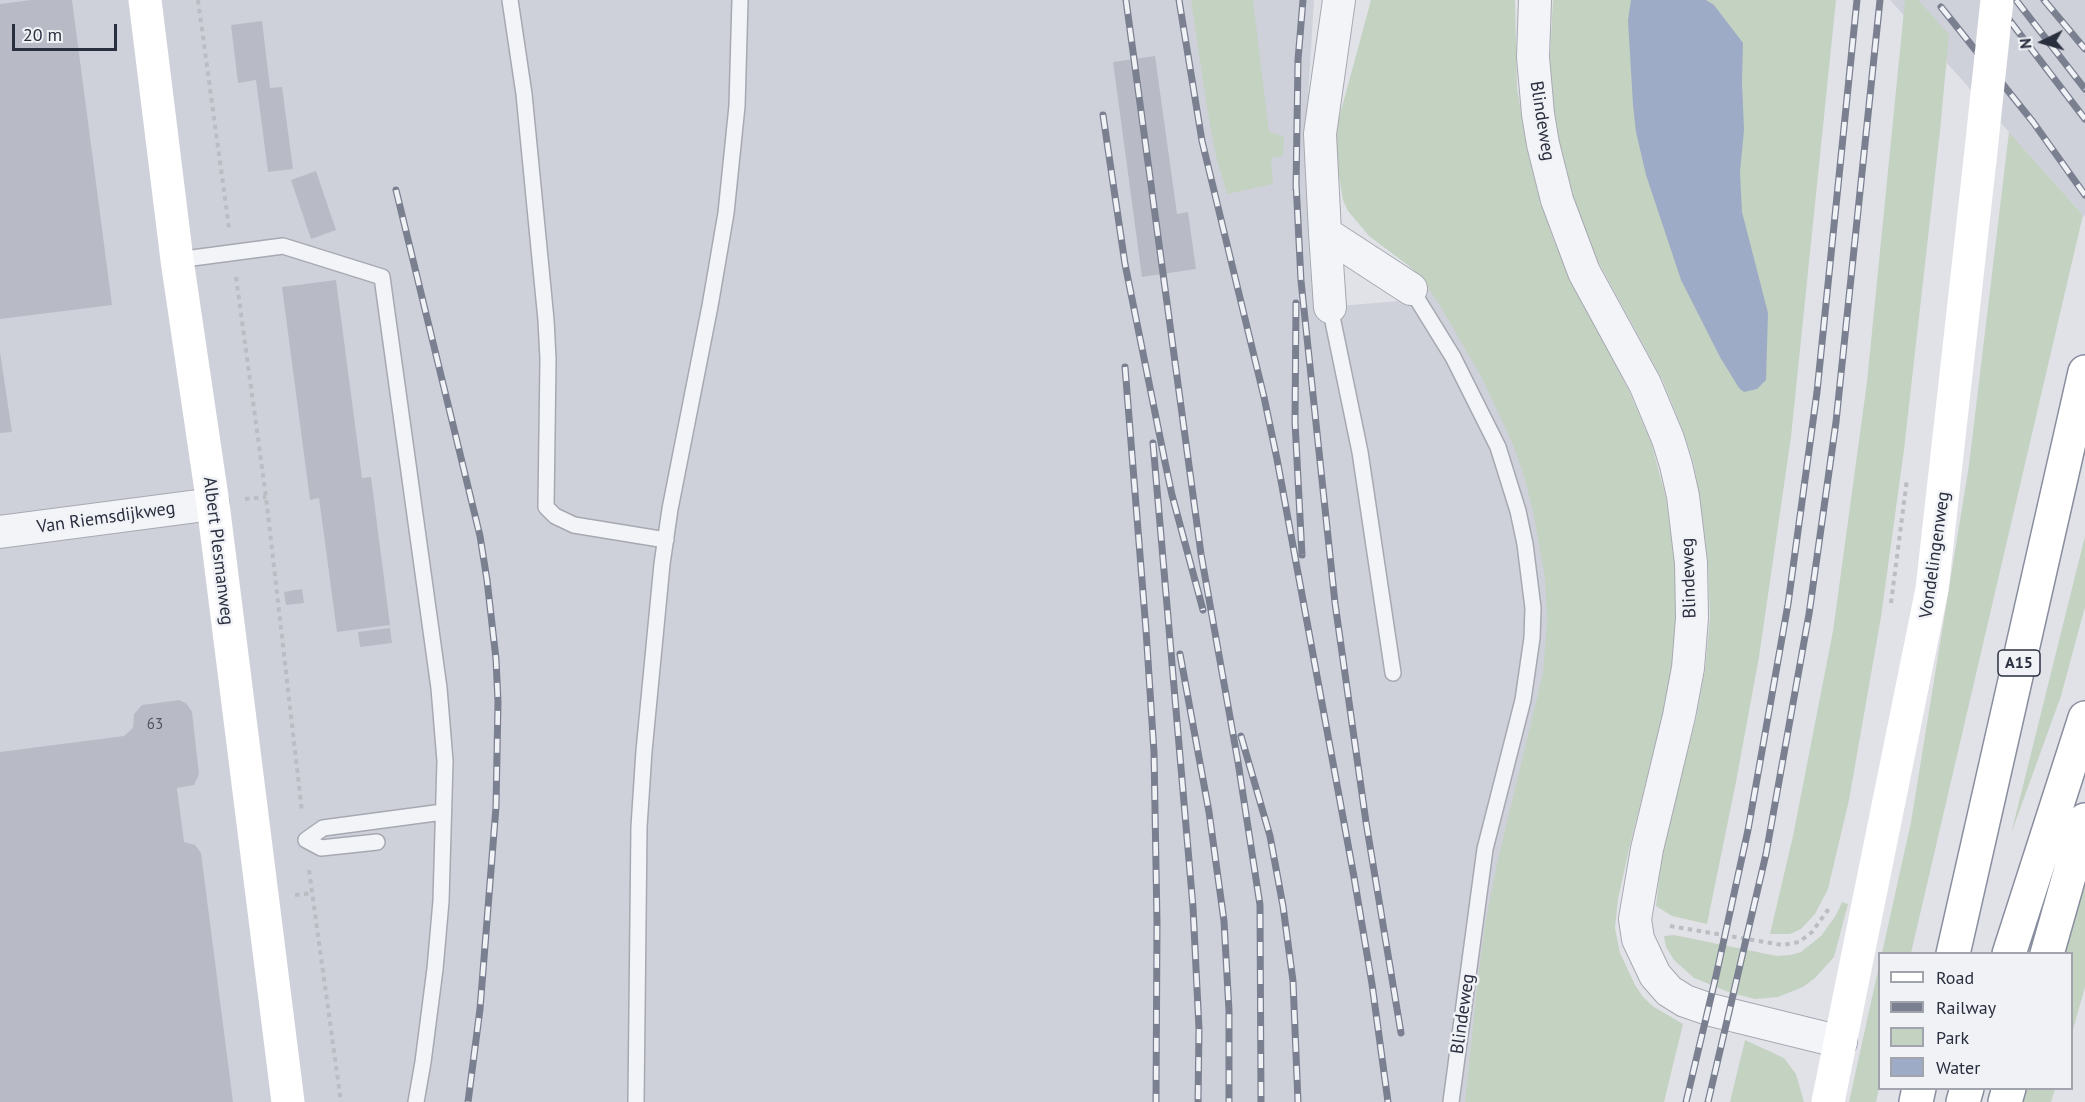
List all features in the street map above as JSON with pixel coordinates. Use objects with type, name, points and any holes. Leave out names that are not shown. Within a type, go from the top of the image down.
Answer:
[{"type":"main road","name":"Albert Plesmanweg","points":[[145,0],[177,260],[213,504],[288,1102]]},
{"type":"main road","name":"Vondelingenweg","points":[[1828,1102],[1932,589],[1996,0]]},
{"type":"main road","name":"A15","points":[[1953,952],[2085,372]]},
{"type":"main road","points":[[2011,952],[2085,718]]},
{"type":"main road","points":[[2048,952],[2085,820]]},
{"type":"street","points":[[1330,307],[1320,134],[1339,0]]},
{"type":"street","name":"Blindeweg","points":[[1535,0],[1533,57],[1536,96],[1543,144],[1557,200],[1584,272],[1645,384],[1668,439],[1683,496],[1691,562],[1692,618],[1688,669],[1647,849],[1635,919],[1638,939],[1655,975],[1669,991],[1685,1001],[1711,1010],[1841,1042]]},
{"type":"street","name":"Blindeweg","points":[[1325,233],[1411,289]]},
{"type":"street","name":"Van Riemsdijkweg","points":[[0,532],[213,504]]},
{"type":"lane","points":[[510,0],[524,94],[546,320],[548,359],[546,507],[555,516],[574,525],[666,540]]},
{"type":"lane","points":[[636,1102],[639,827],[644,751],[666,540],[720,257],[735,127],[740,0]]},
{"type":"lane","points":[[177,260],[283,246],[382,277],[442,716],[445,761],[441,901],[435,969],[416,1102]]},
{"type":"lane","name":"Blindeweg","points":[[1411,289],[1453,357],[1498,447],[1526,544],[1533,608],[1532,638],[1523,700],[1485,849],[1451,1102]]},
{"type":"lane","points":[[1330,307],[1360,452],[1393,673]]},
{"type":"lane","points":[[377,842],[321,848],[306,840],[323,828],[443,812]]},
{"type":"path","points":[[198,0],[266,497],[306,840],[340,1102]]},
{"type":"path","points":[[1891,608],[1907,472]]},
{"type":"path","points":[[1635,919],[1783,945],[1799,942],[1812,932],[1822,920],[1833,899]]},
{"type":"shaded area","points":[[0,0],[1314,0],[1307,114],[1306,177],[1309,256],[1314,308],[1399,301],[1427,274],[1517,435],[1557,613],[1487,1102],[0,1102]]},
{"type":"shaded area","points":[[1890,0],[2085,0],[2085,217],[2009,132]]},
{"type":"green space","points":[[1191,0],[1253,0],[1269,132],[1284,136],[1283,156],[1271,158],[1273,184],[1227,194],[1216,156],[1208,114]]},
{"type":"green space","points":[[1371,0],[1515,0],[1517,88],[1527,148],[1541,204],[1570,279],[1629,391],[1651,442],[1666,498],[1675,566],[1676,619],[1672,668],[1618,899],[1615,928],[1620,953],[1643,997],[1654,1007],[1683,1024],[1664,1102],[1465,1102],[1486,919],[1498,859],[1543,673],[1547,621],[1545,578],[1524,476],[1512,442],[1482,378],[1422,279],[1409,266],[1369,236],[1348,211],[1343,200],[1335,133]]},
{"type":"green space","points":[[1553,0],[1836,0],[1791,437],[1759,657],[1707,924],[1672,916],[1656,906],[1662,853],[1696,719],[1705,670],[1710,618],[1708,561],[1699,492],[1693,461],[1684,433],[1662,379],[1599,263],[1572,196],[1553,112],[1550,57]]},
{"type":"green space","points":[[1905,0],[1918,0],[1949,34],[1904,450],[1881,617],[1849,800],[1828,889],[1815,914],[1801,929],[1790,934],[1770,934],[1793,836],[1833,631],[1867,382]]},
{"type":"green space","points":[[2009,132],[2083,215],[1911,952],[1882,952],[1911,822],[1969,465]]},
{"type":"green space","points":[[2085,536],[2085,607],[2061,696],[2011,834]]},
{"type":"green space","points":[[2085,873],[2085,987],[2073,1029],[2073,952],[2063,952]]},
{"type":"green space","points":[[1842,902],[1848,904],[1834,957],[1815,978],[1803,987],[1778,997],[1755,999],[1731,993],[1694,978],[1674,960],[1666,947],[1664,936],[1674,935],[1777,956],[1790,955],[1801,952],[1821,936]]},
{"type":"green space","points":[[1878,971],[1879,1090],[1876,1102],[1849,1102]]},
{"type":"green space","points":[[1745,1040],[1784,1058],[1796,1074],[1804,1102],[1730,1102]]},
{"type":"green space","points":[[2022,1090],[2055,1090],[2051,1102],[2018,1102]]},
{"type":"water","points":[[1631,0],[1706,0],[1714,5],[1743,43],[1744,130],[1740,172],[1742,212],[1768,313],[1766,380],[1757,389],[1744,392],[1739,388],[1720,357],[1681,280],[1646,175],[1636,132],[1633,105],[1628,20]]},
{"type":"building","points":[[31,0],[72,0],[112,305],[0,319],[0,4]]},
{"type":"building","points":[[262,21],[270,88],[282,87],[293,169],[268,172],[256,80],[238,83],[231,25]]},
{"type":"building","points":[[1155,56],[1177,214],[1188,212],[1196,269],[1142,277],[1113,62]]},
{"type":"building","points":[[316,171],[336,230],[311,239],[291,180]]},
{"type":"building","points":[[336,280],[362,478],[371,477],[390,625],[337,632],[319,498],[310,500],[282,287]]},
{"type":"building","points":[[0,352],[12,432],[0,433]]},
{"type":"building","points":[[302,589],[304,603],[286,605],[284,592]]},
{"type":"building","points":[[390,628],[392,643],[360,647],[358,632]]},
{"type":"building","points":[[179,700],[186,703],[192,712],[199,774],[194,785],[177,788],[184,842],[195,845],[201,853],[233,1102],[0,1102],[0,752],[124,736],[133,728],[134,714],[142,705]]},
{"type":"railway","points":[[1126,0],[1201,554],[1238,762],[1260,905],[1261,1102]]},
{"type":"railway","points":[[1179,0],[1202,141],[1277,459],[1354,877],[1372,984],[1388,1102]]},
{"type":"railway","points":[[1296,189],[1298,60],[1303,0]]},
{"type":"railway","points":[[1686,1102],[1748,830],[1788,604],[1817,392],[1857,0]]},
{"type":"railway","points":[[1708,1102],[1766,854],[1809,614],[1836,422],[1880,0]]},
{"type":"railway","points":[[1994,0],[2085,119]]},
{"type":"railway","points":[[2016,0],[2085,89]]},
{"type":"railway","points":[[2044,0],[2085,49]]},
{"type":"railway","points":[[1941,7],[2033,122],[2085,195]]},
{"type":"railway","points":[[1103,115],[1125,264],[1172,495],[1203,610]]},
{"type":"railway","points":[[1296,182],[1301,281],[1335,603],[1366,822],[1401,1033]]},
{"type":"railway","points":[[396,190],[480,536],[496,659],[498,702],[496,807],[480,1009],[468,1102]]},
{"type":"railway","points":[[1296,303],[1295,422],[1302,555]]},
{"type":"railway","points":[[1125,367],[1154,752],[1157,923],[1156,1102]]},
{"type":"railway","points":[[1153,443],[1193,907],[1199,1029],[1198,1102]]},
{"type":"railway","points":[[1180,654],[1209,812],[1224,921],[1229,1011],[1229,1102]]},
{"type":"railway","points":[[1241,736],[1270,836],[1283,906],[1293,981],[1298,1102]]}]
